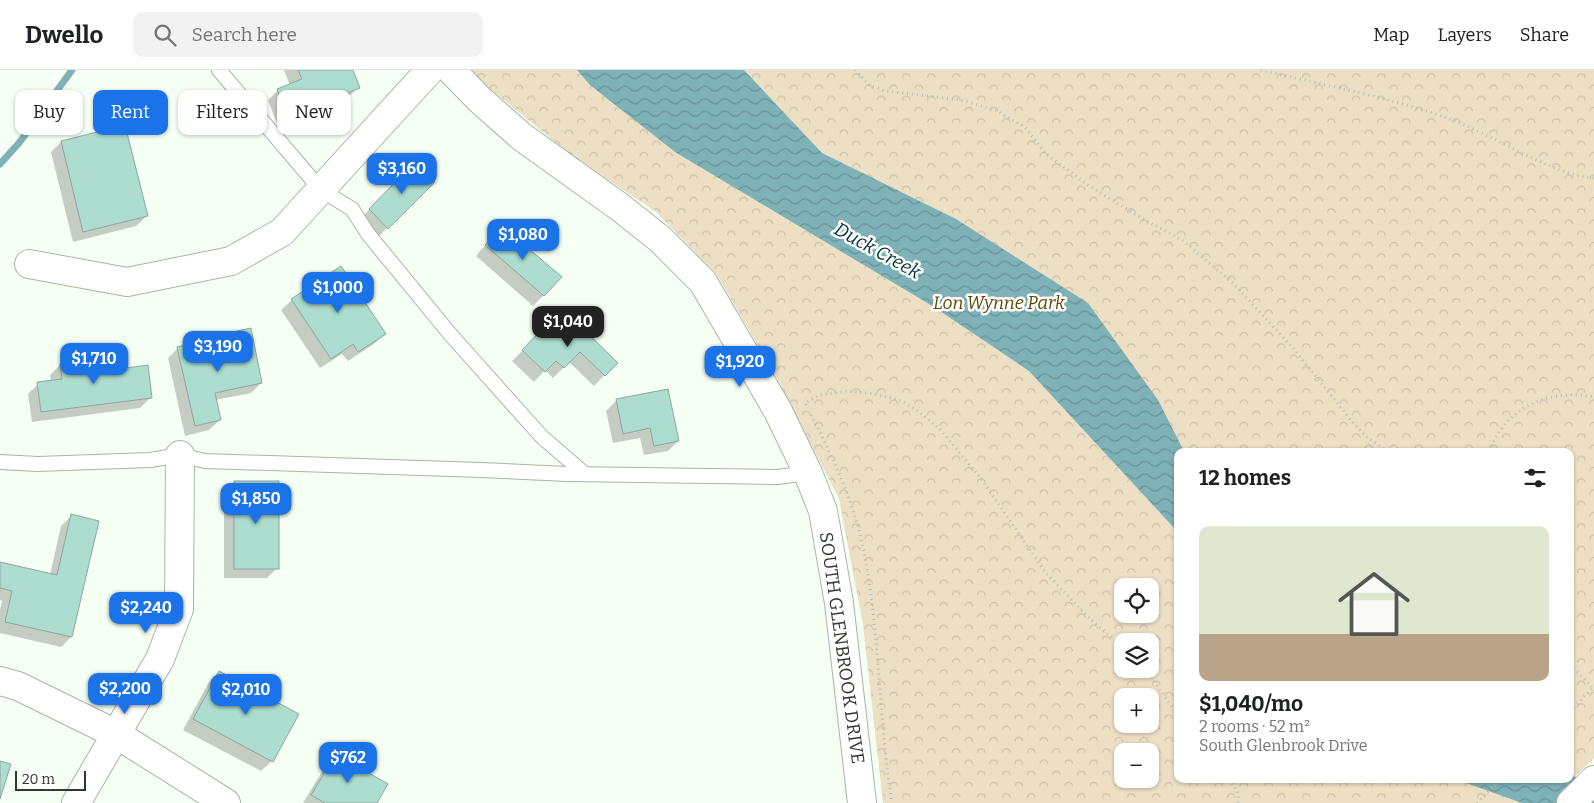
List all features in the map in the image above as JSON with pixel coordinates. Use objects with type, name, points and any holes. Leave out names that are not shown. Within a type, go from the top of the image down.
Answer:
[{"type":"street","points":[[29,264],[127,282],[231,261],[282,232],[430,70]]},
{"type":"street","name":"SOUTH GLENBROOK DRIVE","points":[[452,70],[479,99],[522,137],[660,239],[703,282],[778,411],[808,473],[823,511],[839,603],[862,803]]},
{"type":"street","points":[[76,803],[160,659],[178,609],[180,455]]},
{"type":"street","points":[[0,681],[18,686],[116,734],[226,803]]},
{"type":"street","points":[[1571,803],[1594,780]]},
{"type":"lane","points":[[219,70],[321,190],[352,209],[368,234],[450,334],[542,437],[585,474]]},
{"type":"lane","points":[[0,462],[38,464],[150,460],[180,455],[205,461],[585,474],[777,477],[808,473]]},
{"type":"path","points":[[855,70],[870,86],[886,91],[961,100],[995,110],[1025,127],[1046,154],[1088,185],[1138,216],[1182,240],[1233,284],[1293,348],[1354,424],[1367,437],[1383,448]]},
{"type":"path","points":[[1261,70],[1385,100],[1440,116],[1470,128],[1551,167],[1572,175],[1594,178]]},
{"type":"path","points":[[805,403],[820,395],[846,391],[874,394],[902,401],[918,410],[940,429],[982,480],[1046,573],[1091,620],[1114,639]]},
{"type":"path","points":[[1491,448],[1504,424],[1518,410],[1542,399],[1565,394],[1582,394],[1594,397]]},
{"type":"path","points":[[1574,669],[1594,688],[1574,707]]},
{"type":"path","points":[[1151,678],[1174,709]]},
{"type":"path","points":[[1232,783],[1239,795],[1238,803]]},
{"type":"path","points":[[1476,803],[1497,783]]},
{"type":"green space","name":"Lon Wynne Park","points":[[467,70],[1594,70],[1594,758],[1574,777],[1574,448],[1174,448],[1174,783],[1568,783],[1547,803],[883,803],[863,625],[839,499],[779,382],[717,275],[655,211],[572,156]]},
{"type":"water","name":"Duck Creek","points":[[577,70],[744,70],[822,153],[956,219],[1088,303],[1158,400],[1182,448],[1174,448],[1174,528],[1029,371],[934,307],[675,152],[590,85]]},
{"type":"water","points":[[1574,776],[1594,794],[1594,803],[1522,803],[1466,783],[1574,783]]},
{"type":"building","points":[[298,70],[353,70],[360,88],[351,92],[277,90],[302,79]]},
{"type":"building","points":[[93,133],[93,135],[128,135],[148,216],[83,232],[61,141]]},
{"type":"building","points":[[415,162],[435,182],[388,229],[369,209]]},
{"type":"building","points":[[502,226],[562,277],[544,296],[485,245]]},
{"type":"building","points":[[341,266],[386,334],[358,352],[353,344],[331,359],[291,299]]},
{"type":"building","points":[[569,315],[618,363],[605,376],[580,352],[564,368],[556,361],[545,372],[522,350],[541,330],[547,337]]},
{"type":"building","points":[[251,328],[262,383],[215,393],[221,420],[195,426],[177,347],[204,341],[206,349],[231,344],[228,333]]},
{"type":"building","points":[[118,356],[119,369],[148,365],[152,398],[41,412],[37,382],[62,379],[60,364]]},
{"type":"building","points":[[668,389],[679,441],[654,446],[650,428],[623,434],[616,399]]},
{"type":"building","points":[[234,481],[279,481],[279,569],[234,569]]},
{"type":"building","points":[[71,514],[99,521],[72,637],[5,622],[12,591],[0,588],[0,562],[57,575]]},
{"type":"building","points":[[219,671],[299,714],[273,762],[193,719]]},
{"type":"building","points":[[336,754],[388,784],[377,803],[325,803],[311,795]]},
{"type":"building","points":[[0,761],[11,764],[0,799]]},
{"type":"waterway","points":[[0,164],[19,143],[72,70]]}]
